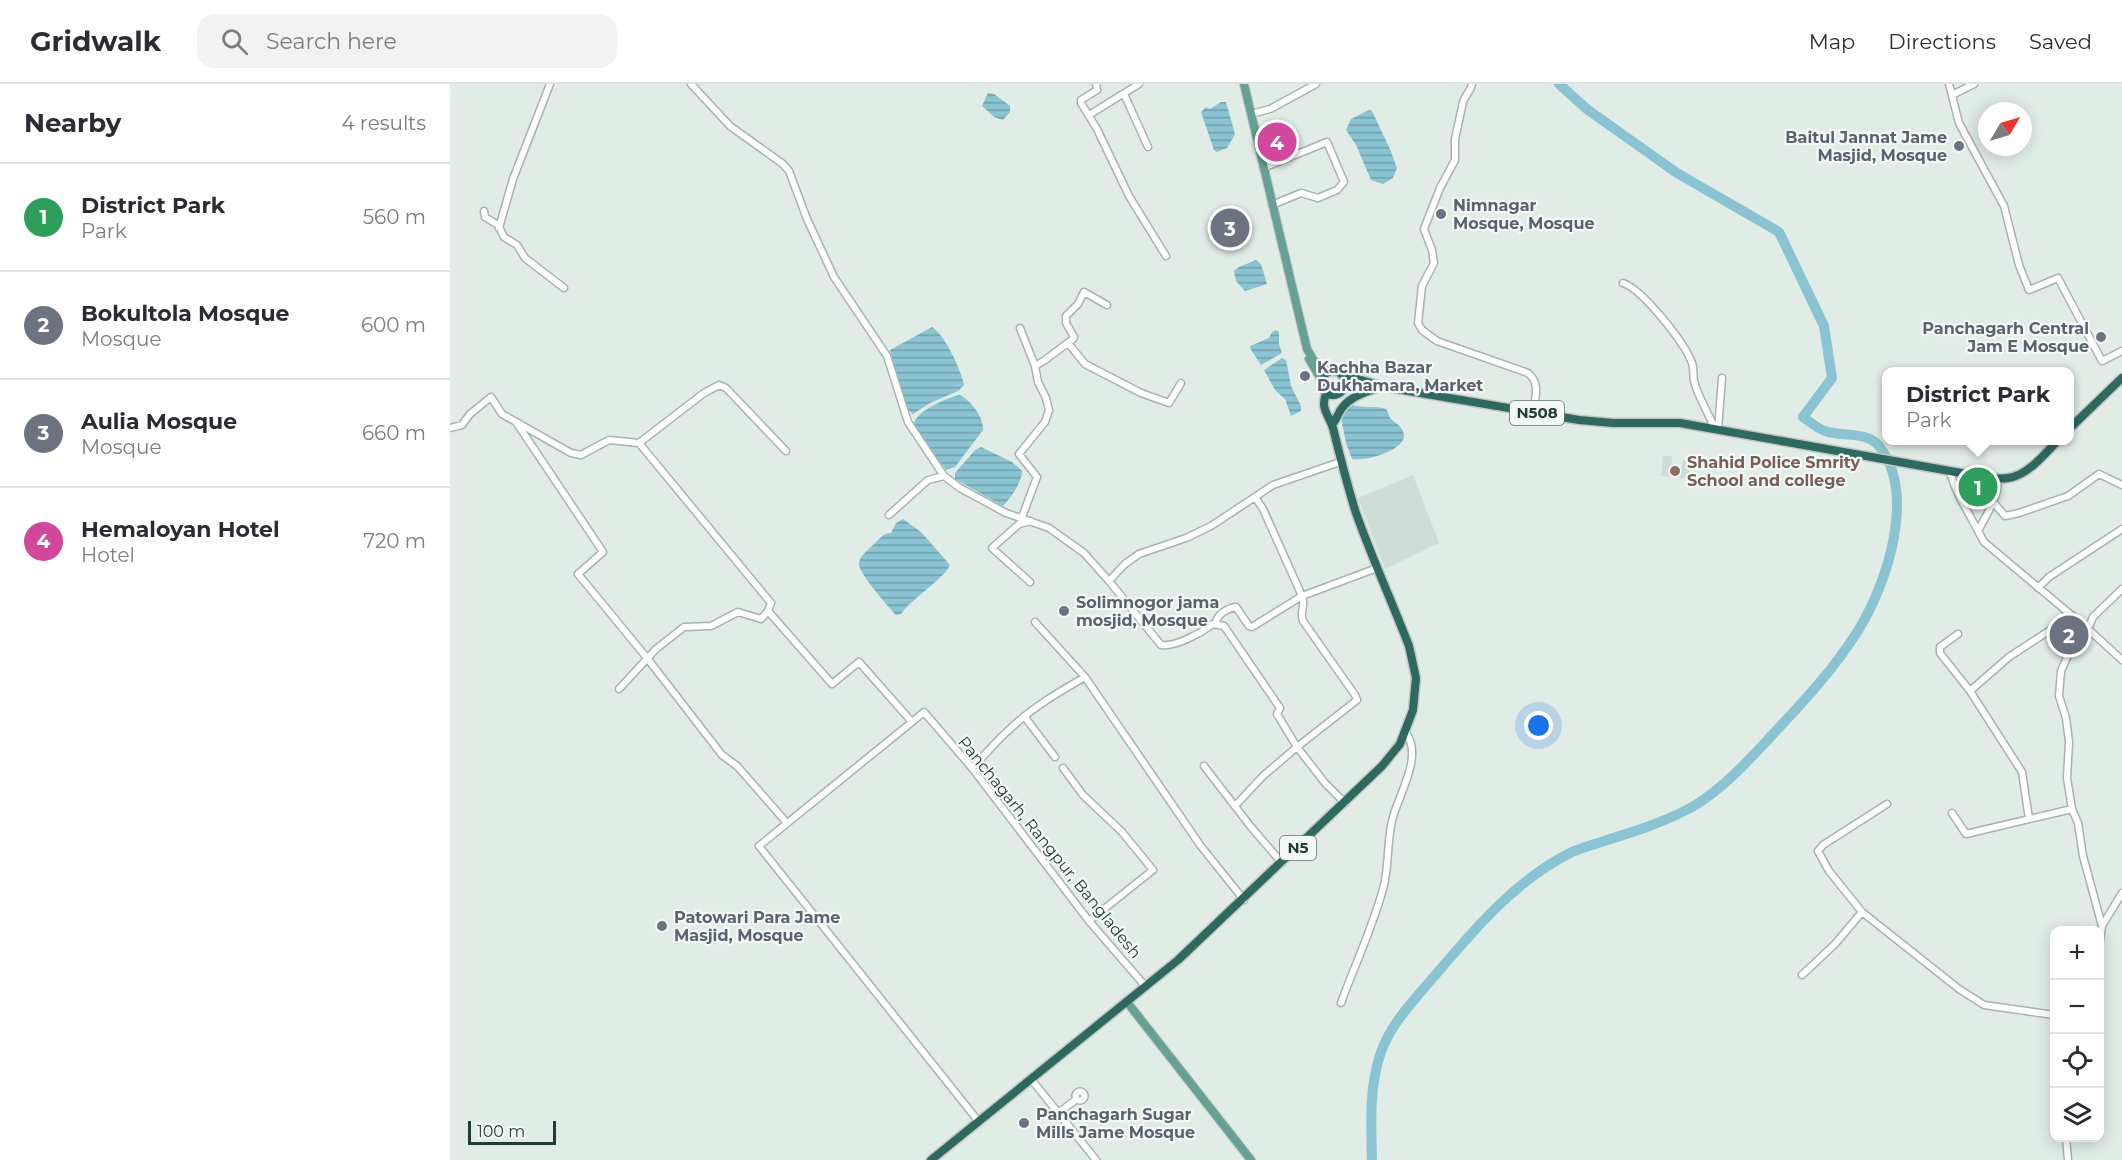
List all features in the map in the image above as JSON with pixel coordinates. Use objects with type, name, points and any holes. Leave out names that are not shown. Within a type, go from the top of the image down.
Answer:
[{"type":"highway","points":[[1358,380],[1334,371],[1324,376],[1320,385],[1325,414],[1335,421],[1342,406],[1353,398],[1385,387]]},
{"type":"highway","points":[[1324,398],[1341,393],[1345,382],[1341,374]]},
{"type":"highway","points":[[2074,425],[2122,378]]},
{"type":"highway","name":"N508","points":[[1358,380],[1385,387],[1596,422],[1661,422],[1717,429],[1998,478]]},
{"type":"highway","points":[[1344,388],[1358,380]]},
{"type":"highway","name":"N5","points":[[931,1160],[1201,940],[1345,803],[1388,760],[1400,744],[1406,732],[1415,700],[1415,666],[1377,568],[1340,462],[1335,421]]},
{"type":"highway","points":[[1998,478],[2009,478],[2020,474],[2053,445]]},
{"type":"main road","points":[[1244,84],[1309,360],[1324,376]]},
{"type":"main road","points":[[1127,1002],[1251,1160]]},
{"type":"street","points":[[500,228],[513,179],[550,84]]},
{"type":"street","points":[[691,84],[730,126],[783,164],[789,171],[807,219],[834,278],[887,356],[908,422],[944,476],[981,501],[1006,513],[1049,528],[1073,544],[1109,581],[1161,645],[1167,646],[1187,639],[1216,623],[1219,616],[1228,609],[1236,607],[1252,627],[1302,596],[1377,568]]},
{"type":"street","points":[[1096,84],[1097,90],[1081,100],[1081,103],[1129,196],[1166,256]]},
{"type":"street","points":[[1089,115],[1139,84]]},
{"type":"street","points":[[1251,114],[1270,109],[1316,84]]},
{"type":"street","points":[[1472,84],[1463,102],[1455,140],[1455,160],[1425,224],[1425,233],[1432,250],[1434,263],[1422,286],[1418,323],[1422,330],[1437,341],[1528,373],[1536,386],[1533,412]]},
{"type":"street","points":[[1949,84],[1959,123],[2004,206],[2019,265],[2029,290],[2058,278],[2102,361],[2122,351]]},
{"type":"street","points":[[1952,95],[1974,84]]},
{"type":"street","points":[[1124,94],[1149,147]]},
{"type":"street","points":[[1263,168],[1327,142],[1344,182],[1337,190],[1318,198],[1296,194],[1272,205]]},
{"type":"street","points":[[484,211],[485,217],[500,228],[504,237],[517,245],[525,258],[564,288]]},
{"type":"street","points":[[1623,283],[1630,285],[1650,304],[1687,353],[1693,364],[1694,382],[1717,429]]},
{"type":"street","points":[[1035,366],[1074,337],[1066,323],[1066,316],[1078,304],[1084,292],[1107,305]]},
{"type":"street","points":[[1020,328],[1035,366],[1038,382],[1046,398],[1048,410],[1045,422],[1019,454],[1037,477],[1022,518]]},
{"type":"street","points":[[1068,343],[1085,364],[1169,403],[1181,383]]},
{"type":"street","points":[[1717,429],[1722,378]]},
{"type":"street","points":[[450,428],[462,425],[470,414],[491,397],[502,414],[571,453],[581,455],[609,440],[639,443],[704,393],[719,385],[726,388],[786,451]]},
{"type":"street","points":[[516,422],[603,552],[578,574],[722,755],[737,766],[787,823]]},
{"type":"street","points":[[619,689],[656,649],[684,627],[711,626],[738,612],[761,619],[771,603],[639,443]]},
{"type":"street","points":[[1109,581],[1125,564],[1139,554],[1171,544],[1211,526],[1280,481],[1340,462]]},
{"type":"street","points":[[1950,471],[1956,491],[1984,542],[2122,660]]},
{"type":"street","points":[[1994,503],[2005,516],[2068,496],[2099,474],[2122,485]]},
{"type":"street","points":[[889,515],[928,480],[944,476]]},
{"type":"street","points":[[1978,531],[1994,503],[1998,478]]},
{"type":"street","points":[[1235,806],[1263,776],[1357,700],[1303,621],[1301,615],[1304,601],[1255,496]]},
{"type":"street","points":[[1030,582],[992,548],[1019,524],[1032,521]]},
{"type":"street","points":[[2038,588],[2049,577],[2122,529]]},
{"type":"street","points":[[2102,926],[2083,856],[2078,822],[2072,809],[2067,762],[2069,742],[2066,718],[2059,696],[2059,681],[2061,670],[2073,644],[2088,629],[2093,617],[2122,589]]},
{"type":"street","points":[[768,611],[832,684],[860,662],[912,722],[759,846],[979,1122]]},
{"type":"street","points":[[1970,691],[2010,657],[2058,625],[2068,613]]},
{"type":"street","points":[[1035,622],[1085,677],[1200,845],[1244,900]]},
{"type":"street","points":[[1216,623],[1224,626],[1232,636],[1280,708],[1277,714],[1297,747],[1325,783],[1345,803]]},
{"type":"street","points":[[1958,634],[1940,647],[1940,653],[1970,691],[2022,772],[2029,819]]},
{"type":"street","points":[[972,768],[1010,728],[1054,695],[1085,677]]},
{"type":"street","name":"Panchagarh, Rangpur, Bangladesh","points":[[912,722],[924,712],[972,768],[1089,921],[1146,987]]},
{"type":"street","points":[[1024,717],[1055,757]]},
{"type":"street","points":[[1341,1002],[1384,884],[1392,818],[1402,796],[1410,765],[1411,749],[1406,732]]},
{"type":"street","points":[[1204,766],[1282,862]]},
{"type":"street","points":[[1063,768],[1083,795],[1122,832],[1153,870],[1089,921]]},
{"type":"street","points":[[1887,804],[1836,835],[1818,851],[1829,871],[1862,912],[1959,989],[1984,1005],[2050,1014]]},
{"type":"street","points":[[1952,813],[1966,834],[2072,809]]},
{"type":"street","points":[[2102,926],[2122,893]]},
{"type":"street","points":[[1802,975],[1829,950],[1862,912]]},
{"type":"street","points":[[1031,1079],[1096,1160]]},
{"type":"street","points":[[1058,1113],[1077,1099]]},
{"type":"street","points":[[2066,1142],[2068,1160]]},
{"type":"shaded area","name":"Shahid Police Smrity School and college","points":[[1663,456],[1672,456],[1671,466],[1682,467],[1683,460],[1690,461],[1688,479],[1661,476]]},
{"type":"shaded area","points":[[1413,475],[1439,543],[1385,569],[1358,498]]},
{"type":"water","points":[[988,93],[994,94],[1010,106],[1010,112],[1003,120],[994,117],[982,106]]},
{"type":"water","points":[[1221,102],[1226,102],[1235,134],[1227,148],[1217,152],[1214,150],[1201,112],[1206,107],[1210,109]]},
{"type":"water","points":[[1369,110],[1372,111],[1397,168],[1393,178],[1383,184],[1371,180],[1356,145],[1346,130],[1351,119]]},
{"type":"water","points":[[1256,260],[1261,264],[1267,284],[1245,291],[1236,281],[1234,271]]},
{"type":"water","points":[[932,327],[942,337],[952,353],[964,385],[958,391],[930,403],[913,414],[906,408],[890,350]]},
{"type":"water","points":[[1276,330],[1279,332],[1282,353],[1261,365],[1250,346],[1269,338]]},
{"type":"water","points":[[1282,358],[1286,360],[1291,386],[1301,406],[1301,411],[1291,416],[1285,399],[1275,390],[1264,370]]},
{"type":"water","points":[[960,395],[976,410],[983,430],[955,467],[946,470],[917,431],[914,423],[916,418],[927,409]]},
{"type":"water","points":[[1349,404],[1386,409],[1390,418],[1403,430],[1402,441],[1390,451],[1382,454],[1365,459],[1352,459],[1341,418]]},
{"type":"water","points":[[981,447],[1012,462],[1022,471],[1018,485],[1003,506],[955,479],[955,473],[975,450]]},
{"type":"water","points":[[903,519],[921,532],[950,565],[942,576],[901,614],[896,615],[869,583],[859,565],[865,552],[883,536],[891,533],[896,523]]},
{"type":"waterway","points":[[1372,1160],[1372,1105],[1377,1065],[1385,1042],[1410,1004],[1478,926],[1530,878],[1570,853],[1649,826],[1692,807],[1735,774],[1808,697],[1850,643],[1879,588],[1894,538],[1897,513],[1896,488],[1890,466],[1879,446],[1874,441],[1861,436],[1822,430],[1803,417],[1832,378],[1824,326],[1779,232],[1677,173],[1588,110],[1559,84]]},
{"type":"place","name":"Hemaloyan Hotel","points":[[1277,142]]},
{"type":"place","name":"Baitul Jannat Jame Masjid, Mosque","points":[[1959,146]]},
{"type":"place","name":"Nimnagar Mosque, Mosque","points":[[1441,214]]},
{"type":"place","name":"Aulia Mosque","points":[[1230,228]]},
{"type":"place","name":"Panchagarh Central Jam E Mosque","points":[[2101,337]]},
{"type":"place","name":"Kachha Bazar Dukhamara, Market","points":[[1305,376]]},
{"type":"place","name":"Shahid Police Smrity School and college","points":[[1675,471]]},
{"type":"place","name":"District Park","points":[[1978,487]]},
{"type":"place","name":"Solimnogor jama mosjid, Mosque","points":[[1064,611]]},
{"type":"place","name":"Bokultola Mosque","points":[[2069,635]]},
{"type":"place","name":"Patowari Para Jame Masjid, Mosque","points":[[662,926]]},
{"type":"place","name":"Panchagarh Sugar Mills Jame Mosque","points":[[1024,1123]]}]
